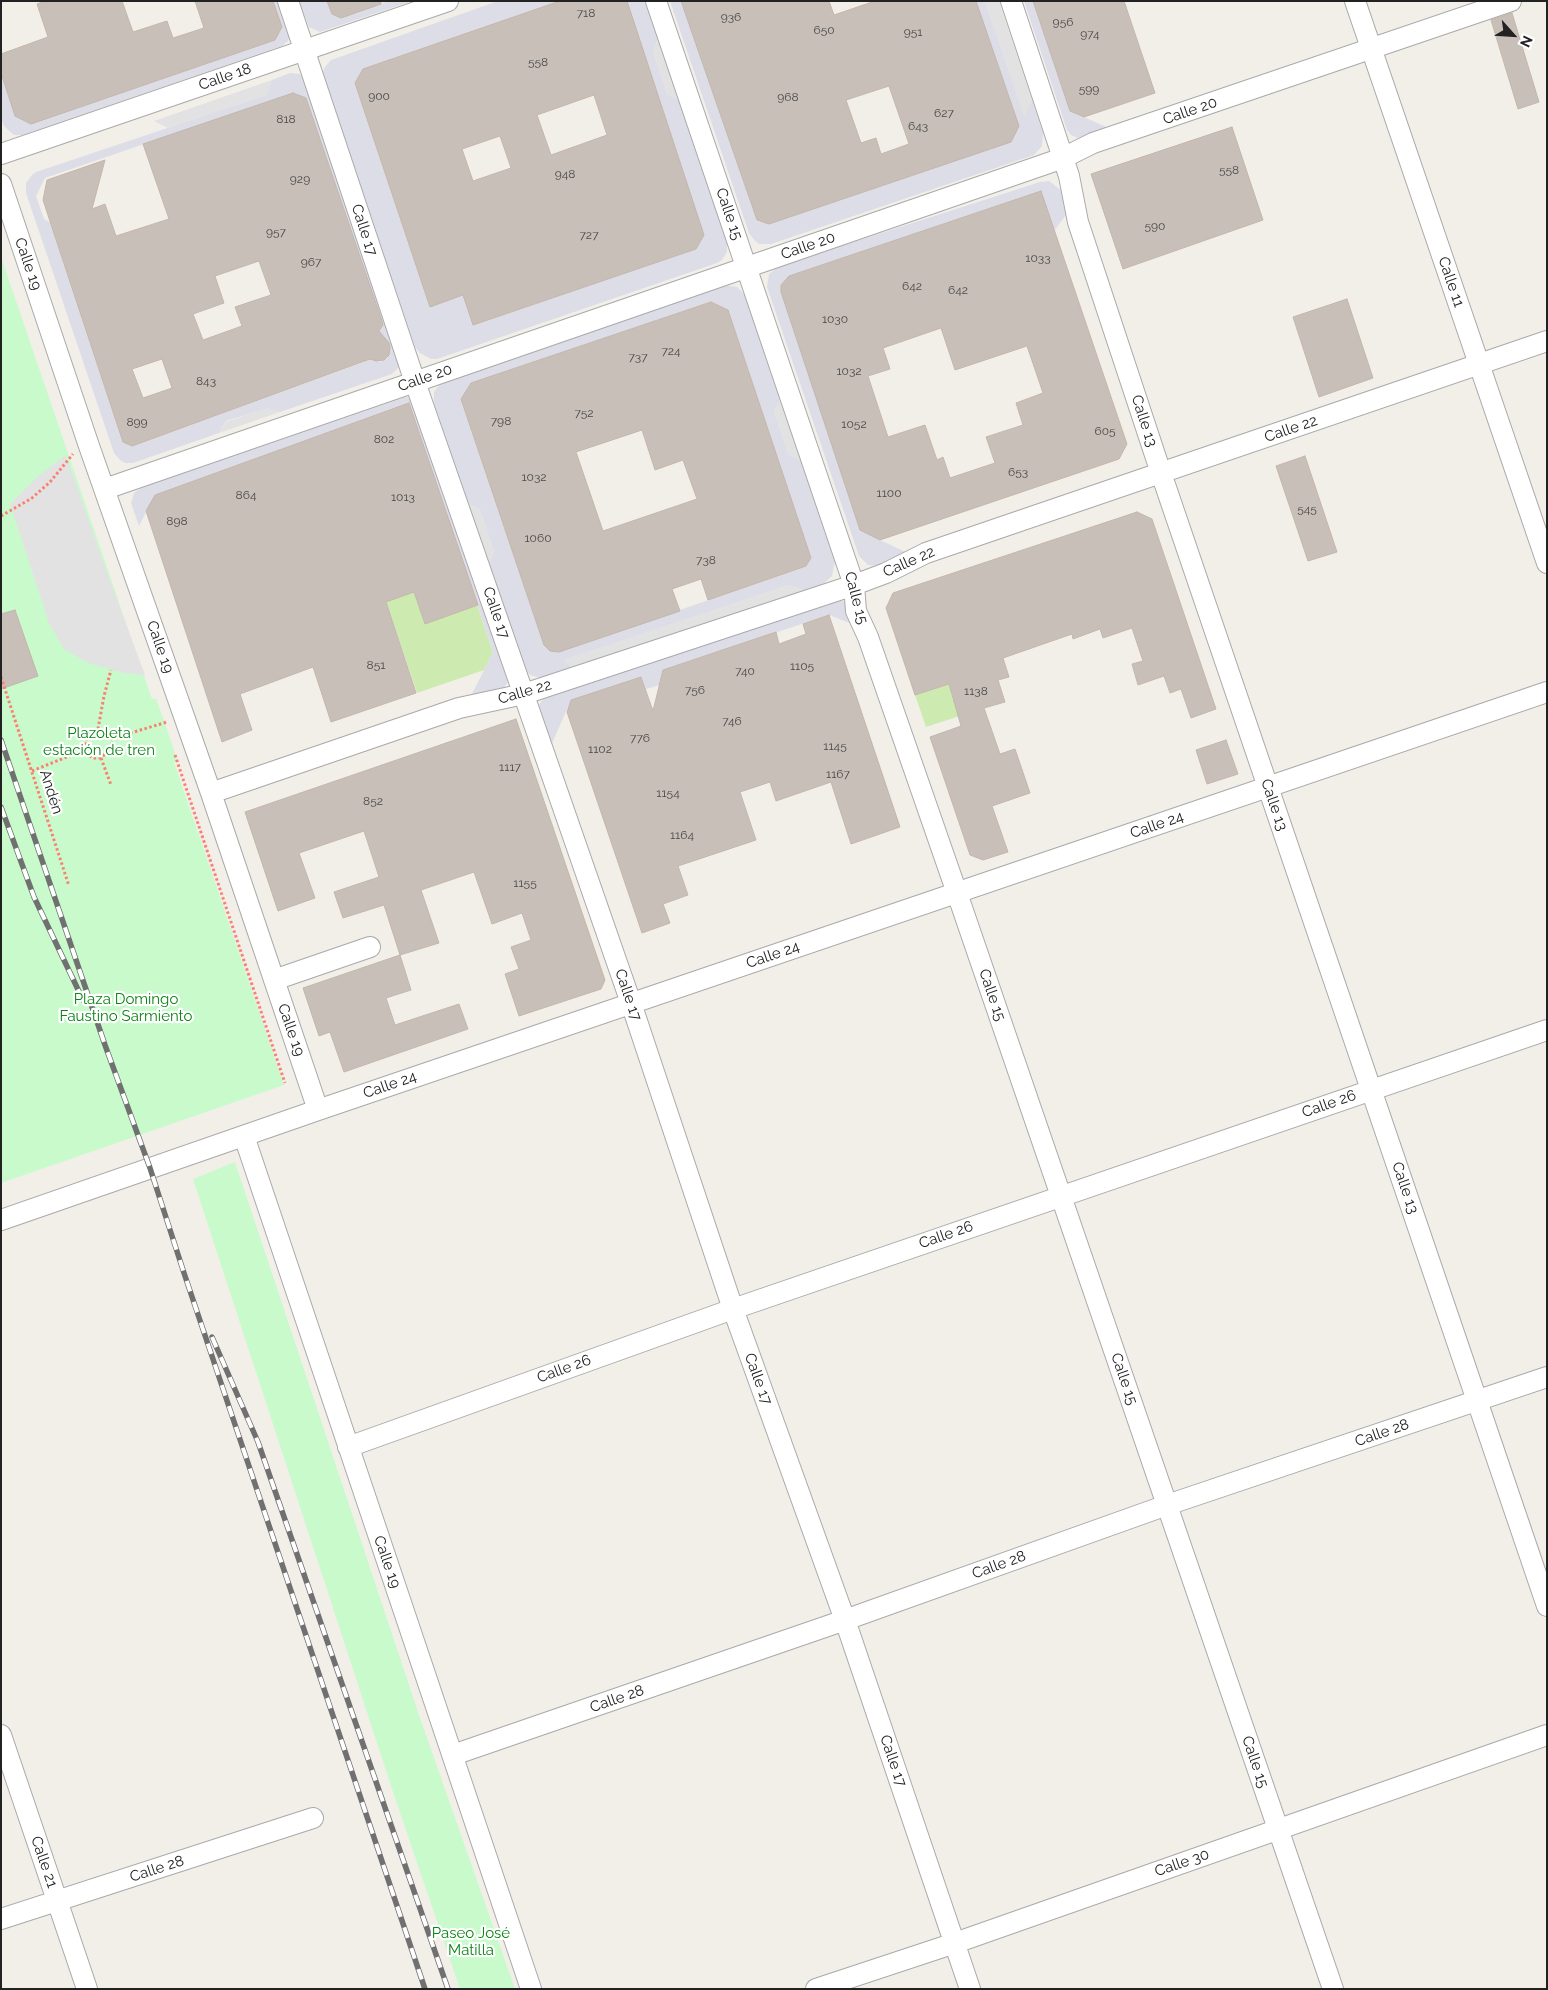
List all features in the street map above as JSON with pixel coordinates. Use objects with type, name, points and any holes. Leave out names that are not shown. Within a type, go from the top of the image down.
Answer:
[{"type":"street","name":"Calle 17","points":[[288,1],[415,382],[631,1003],[733,1309],[845,1620],[970,1989]]},
{"type":"street","name":"Calle 18","points":[[1,154],[448,1]]},
{"type":"street","name":"Calle 15","points":[[656,1],[854,585],[856,610],[868,638],[957,893],[1333,1989]]},
{"type":"street","name":"Calle 13","points":[[1011,1],[1071,184],[1078,222],[1161,473],[1547,1606]]},
{"type":"street","name":"Calle 11","points":[[1355,1],[1547,563]]},
{"type":"street","name":"Calle 20","points":[[105,489],[1063,158],[1093,144],[1511,1]]},
{"type":"street","name":"Calle 19","points":[[1,184],[89,446],[211,794],[318,1110]]},
{"type":"street","name":"Calle 22","points":[[211,794],[459,708],[524,694],[854,585],[886,573],[926,553],[1547,341]]},
{"type":"street","name":"Calle 24","points":[[1,1220],[631,1003],[1547,692]]},
{"type":"street","points":[[274,980],[370,947]]},
{"type":"street","name":"Calle 26","points":[[348,1447],[733,1309],[1547,1030]]},
{"type":"street","name":"Calle 19","points":[[244,1136],[531,1989]]},
{"type":"street","name":"Calle 28","points":[[453,1755],[845,1620],[1167,1505],[1547,1377]]},
{"type":"street","name":"Calle 21","points":[[1,1735],[87,1989]]},
{"type":"street","name":"Calle 30","points":[[816,1989],[955,1943],[1547,1735]]},
{"type":"street","name":"Calle 28","points":[[1,1919],[313,1818]]},
{"type":"path","points":[[1,516],[32,498],[50,482],[74,452],[89,446]]},
{"type":"path","points":[[98,729],[111,670]]},
{"type":"path","name":"Andén","points":[[1,676],[70,886]]},
{"type":"path","points":[[111,739],[184,717]]},
{"type":"path","points":[[84,750],[92,758],[101,758],[109,750],[111,739],[107,733],[98,729]]},
{"type":"path","points":[[84,750],[89,734],[98,729]]},
{"type":"path","points":[[32,771],[84,750]]},
{"type":"path","points":[[101,758],[111,785]]},
{"type":"green space","name":"Plaza Domingo Faustino Sarmiento","points":[[1,257],[152,699],[156,699],[165,723],[177,760],[174,762],[284,1085],[1,1183]]},
{"type":"green space","points":[[414,592],[425,624],[477,605],[493,652],[484,670],[417,693],[386,602]]},
{"type":"green space","points":[[949,684],[953,700],[966,714],[926,727],[915,695]]},
{"type":"green space","name":"Paseo José Matilla","points":[[235,1162],[419,1715],[515,1989],[460,1989],[393,1792],[193,1179]]},
{"type":"shaded area","points":[[273,1],[280,1],[290,36],[288,41],[282,46],[23,135],[14,135],[4,126],[1,118],[1,73],[15,116],[31,124],[275,40],[282,27]]},
{"type":"shaded area","points":[[299,1],[327,1],[332,14],[341,18],[389,1],[412,1],[320,32],[309,27]]},
{"type":"shaded area","points":[[498,1],[560,1],[363,69],[355,83],[430,306],[463,295],[473,325],[696,249],[627,1],[645,1],[658,39],[653,51],[667,94],[679,100],[727,243],[727,252],[722,260],[717,263],[437,359],[431,359],[420,353],[415,347],[323,72],[331,60]]},
{"type":"shaded area","points":[[670,1],[681,1],[757,221],[769,224],[1019,126],[976,1],[985,1],[1024,116],[1032,100],[1043,133],[1042,146],[1034,155],[771,244],[759,244],[749,233]]},
{"type":"shaded area","points":[[985,1],[999,1],[1032,100],[1024,117]]},
{"type":"shaded area","points":[[1024,1],[1033,1],[1070,111],[1111,129],[1078,138],[1071,135],[1067,130]]},
{"type":"shaded area","points":[[658,39],[679,100],[667,94],[653,51]]},
{"type":"shaded area","points":[[290,73],[305,77],[400,366],[392,374],[280,412],[268,408],[226,421],[219,433],[133,463],[125,463],[114,453],[26,193],[26,183],[36,172],[266,95],[272,80]],"holes":[[[293,93],[306,98],[383,325],[364,362],[132,446],[123,442],[51,223],[44,219],[36,196],[45,178]],[[389,343],[390,351],[387,358],[380,362],[370,358]]]},
{"type":"shaded area","points":[[272,80],[266,95],[168,128],[154,121]]},
{"type":"shaded area","points":[[1049,181],[1061,190],[1069,211],[1054,231],[1040,191],[789,276],[781,285],[781,292],[809,374],[880,540],[912,555],[881,566],[868,565],[859,556],[767,287],[769,274],[779,266],[1040,182]]},
{"type":"shaded area","points":[[724,285],[737,287],[745,295],[780,400],[774,412],[789,455],[801,461],[835,561],[832,576],[821,586],[805,591],[789,585],[563,660],[574,668],[541,678],[530,675],[526,670],[489,564],[494,552],[480,510],[468,503],[434,403],[434,392],[441,383]],"holes":[[[711,302],[728,310],[811,559],[805,566],[769,579],[559,652],[550,651],[544,645],[461,399],[471,383]]]},
{"type":"shaded area","points":[[406,397],[411,398],[509,680],[502,691],[467,704],[493,652],[409,403],[155,495],[139,526],[131,503],[134,493],[141,488]]},
{"type":"shaded area","points":[[780,400],[801,461],[789,455],[774,412]]},
{"type":"shaded area","points":[[269,407],[280,412],[219,433],[226,422]]},
{"type":"shaded area","points":[[66,455],[145,675],[124,673],[88,663],[64,649],[49,623],[10,504],[37,477]]},
{"type":"shaded area","points":[[468,503],[480,510],[494,552],[489,564]]},
{"type":"shaded area","points":[[789,585],[805,591],[574,668],[562,660]]},
{"type":"shaded area","points":[[839,599],[848,604],[857,626],[829,615],[663,670],[660,685],[646,689],[641,677],[571,700],[550,748],[538,707],[544,696]]},
{"type":"building","points":[[45,1],[122,1],[133,32],[167,21],[173,38],[204,28],[195,1],[273,1],[282,27],[275,40],[31,124],[15,116],[1,73],[1,54],[48,37],[37,4]]},
{"type":"building","points":[[327,1],[381,1],[381,4],[341,18],[332,14]]},
{"type":"building","points":[[560,1],[627,1],[704,235],[696,249],[473,325],[463,295],[430,307],[355,83],[363,69]],"holes":[[[594,95],[607,135],[551,155],[537,115]],[[500,136],[511,168],[473,181],[462,149]]]},
{"type":"building","points":[[681,1],[829,1],[834,15],[875,1],[976,1],[1019,126],[1011,142],[769,224],[757,220]],"holes":[[[889,86],[909,144],[881,154],[876,138],[861,143],[846,100]]]},
{"type":"building","points":[[1033,1],[1124,1],[1155,93],[1084,117],[1070,111]]},
{"type":"building","points":[[1512,13],[1539,102],[1518,109],[1491,20]]},
{"type":"building","points":[[293,93],[306,98],[381,318],[383,325],[379,331],[389,343],[389,355],[384,360],[376,361],[370,359],[132,446],[123,442],[43,200],[47,180],[105,160],[92,209],[105,204],[116,236],[169,219],[143,144]],"holes":[[[259,261],[271,295],[235,307],[242,326],[203,340],[193,314],[224,303],[215,276]],[[162,359],[172,388],[143,398],[132,369]]]},
{"type":"building","points":[[1232,127],[1263,220],[1123,269],[1091,174]]},
{"type":"building","points":[[1041,191],[1127,444],[1119,459],[880,540],[860,530],[781,292],[781,285],[789,276]],"holes":[[[941,328],[955,370],[1027,346],[1043,393],[1016,403],[1023,425],[986,437],[995,463],[950,478],[943,457],[937,460],[925,425],[888,437],[868,376],[890,369],[883,348]]]},
{"type":"building","points":[[1347,299],[1373,378],[1319,397],[1293,317]]},
{"type":"building","points":[[711,302],[728,310],[811,558],[806,566],[708,600],[701,579],[672,589],[680,611],[559,652],[550,651],[544,645],[461,399],[471,383]],"holes":[[[642,430],[655,470],[683,460],[697,499],[603,531],[576,452]]]},
{"type":"building","points":[[409,403],[478,605],[425,624],[414,592],[386,602],[416,693],[331,722],[313,667],[240,694],[252,730],[222,742],[146,511],[155,495]]},
{"type":"building","points":[[1305,456],[1337,552],[1308,561],[1276,466]]},
{"type":"building","points":[[1137,512],[1152,519],[1216,709],[1191,718],[1181,689],[1170,693],[1164,676],[1138,685],[1132,664],[1143,661],[1132,628],[1103,638],[1100,629],[1073,639],[1072,634],[1003,658],[1009,677],[998,680],[1005,702],[984,708],[1000,754],[1015,749],[1030,793],[992,806],[1008,852],[983,860],[970,855],[930,737],[961,726],[949,684],[915,695],[886,608],[893,593]]},
{"type":"building","points":[[15,610],[38,676],[1,689],[1,614]]},
{"type":"building","points":[[829,615],[900,827],[851,844],[831,782],[776,801],[770,782],[740,792],[756,840],[678,866],[688,895],[663,904],[670,923],[642,933],[567,712],[571,700],[641,677],[653,711],[663,670],[776,632],[779,644],[806,634],[803,624]]},
{"type":"building","points":[[516,719],[605,980],[601,989],[519,1016],[505,974],[519,969],[511,947],[531,940],[522,913],[492,924],[474,872],[421,890],[439,943],[400,955],[384,905],[343,918],[334,892],[379,877],[364,831],[299,853],[315,898],[278,911],[245,812]]},
{"type":"building","points":[[1226,740],[1238,774],[1207,784],[1196,750]]},
{"type":"building","points":[[400,955],[411,990],[386,998],[395,1025],[459,1004],[468,1029],[344,1072],[330,1032],[319,1036],[303,988]]},
{"type":"railway","points":[[1,740],[105,1045],[150,1168],[425,1989]]},
{"type":"railway","points":[[1,807],[34,897],[83,1000]]},
{"type":"railway","points":[[212,1337],[258,1442],[448,1989]]},
{"type":"park label","name":"Plazoleta estación de tren","points":[[99,742]]}]
